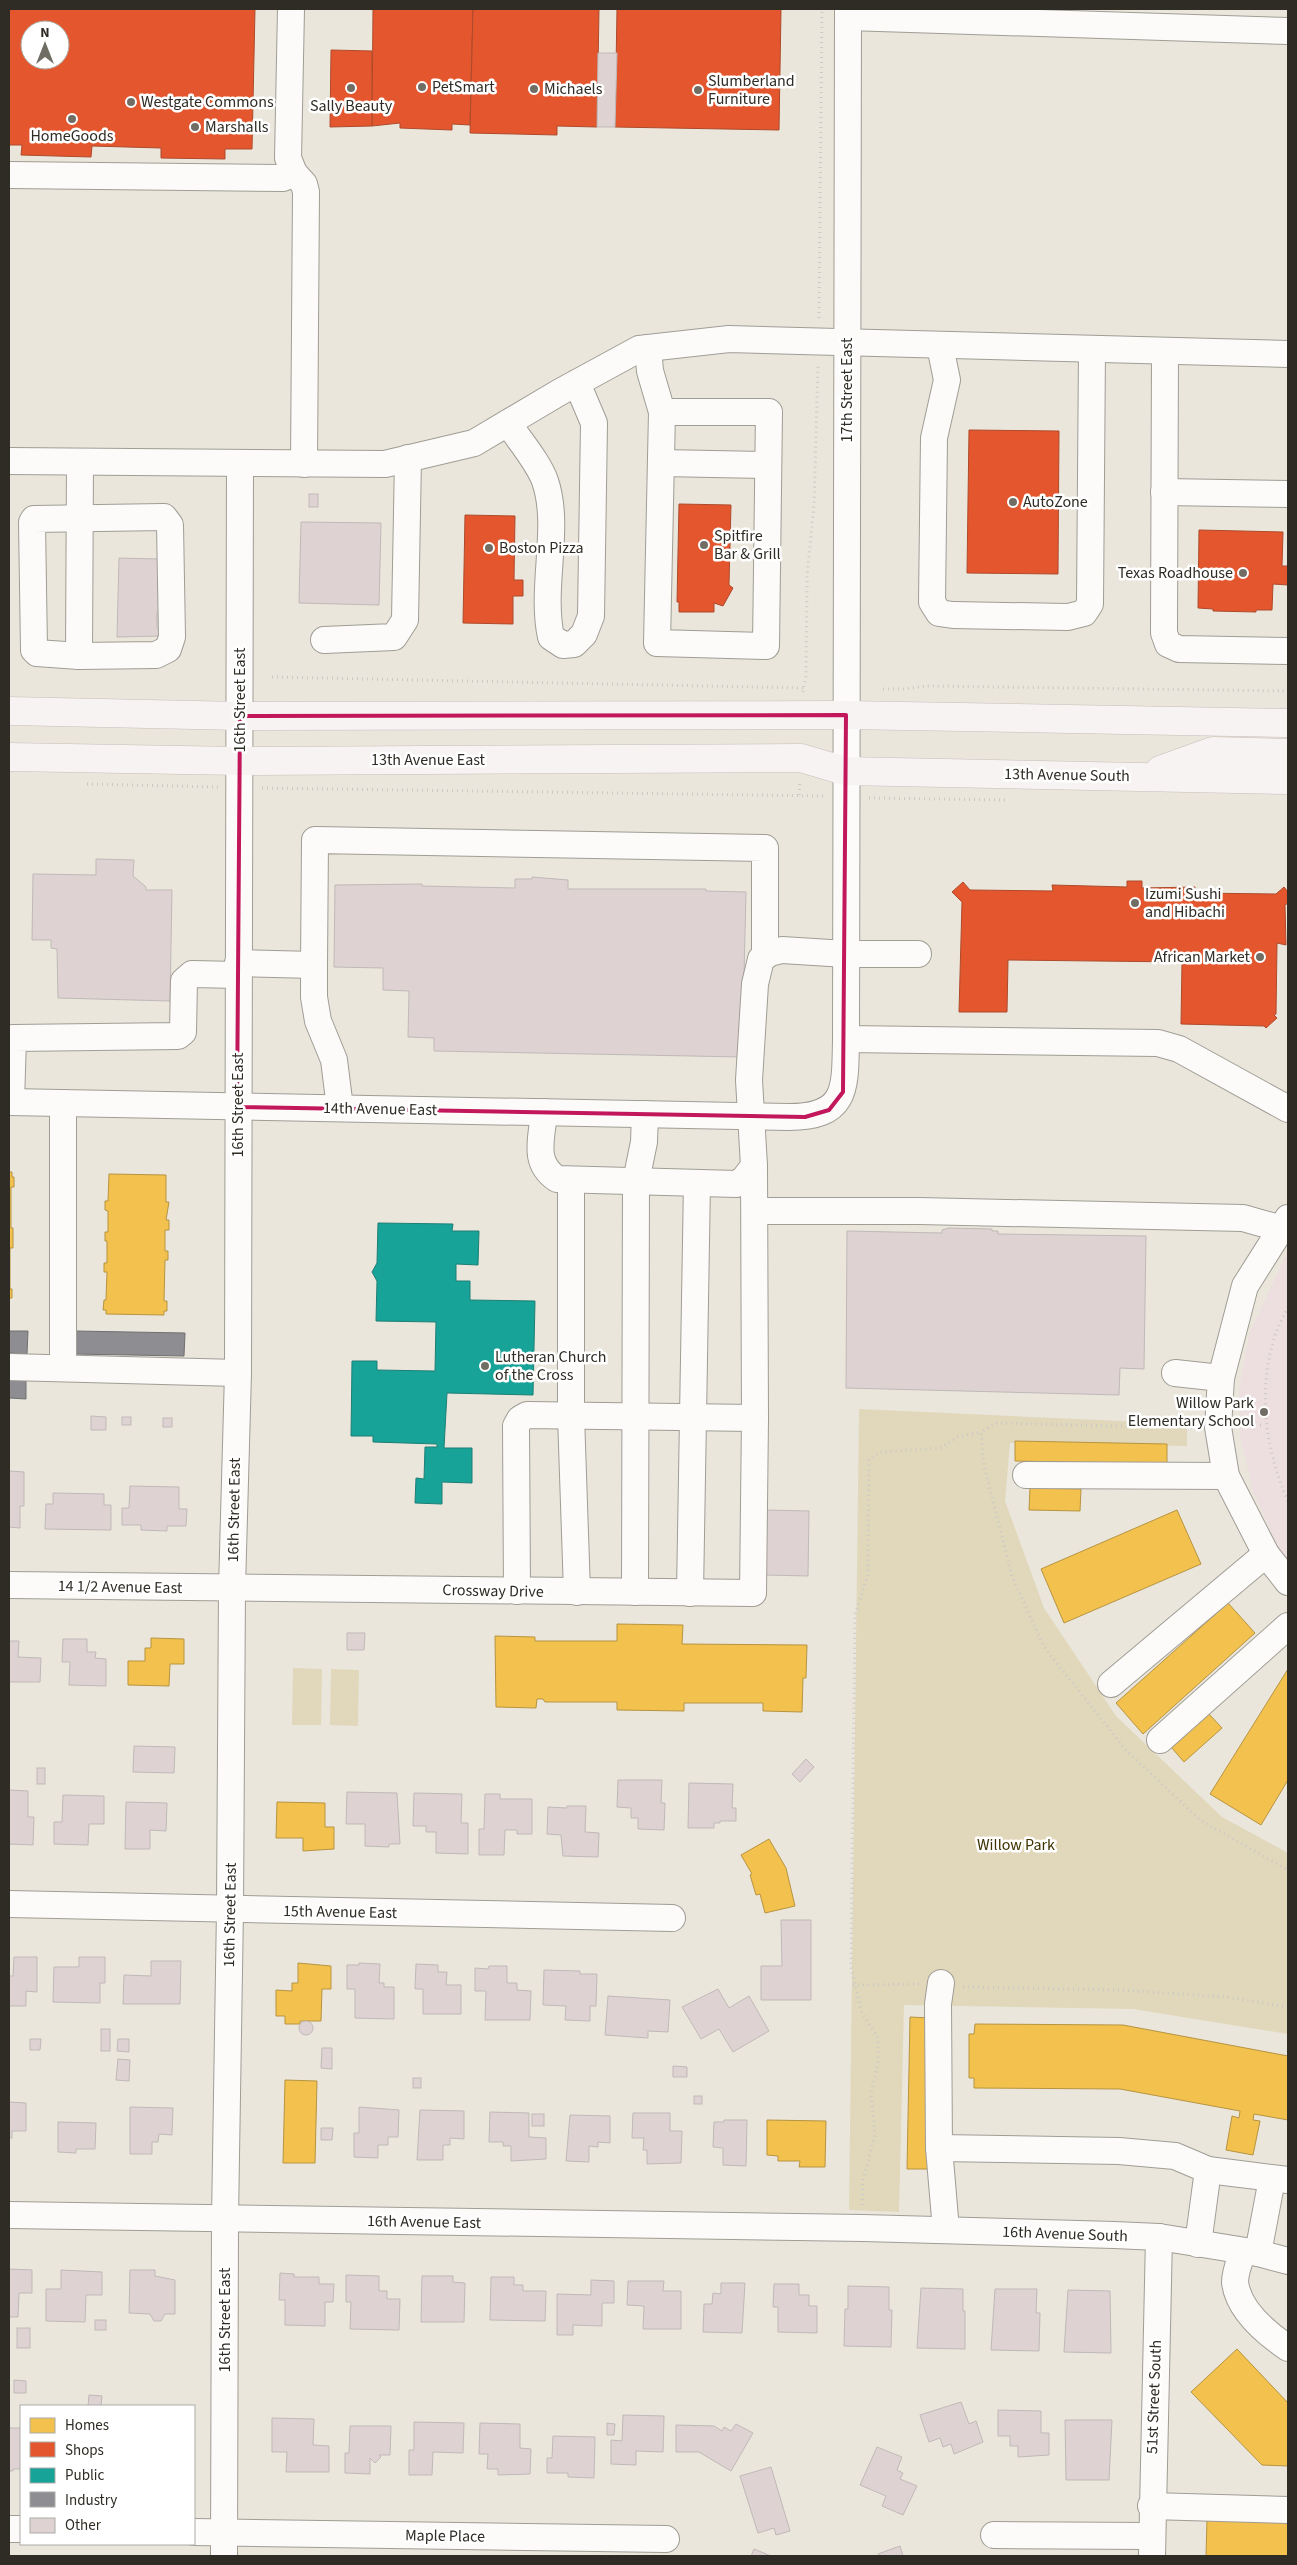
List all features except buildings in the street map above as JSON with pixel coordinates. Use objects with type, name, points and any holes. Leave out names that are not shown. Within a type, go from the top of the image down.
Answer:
[{"type":"main road","points":[[9,711],[240,716],[846,715],[1288,723]]},
{"type":"main road","points":[[1142,776],[1214,751],[1288,753]]},
{"type":"main road","name":"13th Avenue East","points":[[9,757],[240,774],[801,758],[845,771]]},
{"type":"main road","name":"13th Avenue South","points":[[845,771],[1288,780]]},
{"type":"street","points":[[291,9],[288,158],[294,173],[304,184],[306,192],[304,464]]},
{"type":"street","points":[[848,13],[942,14],[1288,31]]},
{"type":"street","name":"17th Street East","points":[[846,954],[848,13]]},
{"type":"street","points":[[9,176],[283,178],[294,173]]},
{"type":"street","points":[[9,461],[385,464],[474,443],[640,349],[729,338],[940,346],[1288,354]]},
{"type":"street","points":[[940,346],[947,380],[934,438],[932,602],[939,613],[953,616],[1068,617],[1084,614],[1090,604],[1092,350]]},
{"type":"street","points":[[648,348],[650,371],[662,412],[657,643],[766,646],[769,412],[662,412]]},
{"type":"street","points":[[1166,352],[1163,618],[1164,633],[1168,644],[1179,649],[1288,651]]},
{"type":"street","points":[[508,423],[545,479],[551,503],[547,617],[551,637],[564,645],[574,644],[584,634],[592,616],[594,423],[577,383]]},
{"type":"street","points":[[324,640],[394,637],[405,620],[408,458]]},
{"type":"street","points":[[79,656],[80,462]]},
{"type":"street","points":[[661,463],[768,465]]},
{"type":"street","name":"16th Street East","points":[[224,2545],[225,2220],[230,1909],[232,1588],[238,1373],[237,1107],[240,464]]},
{"type":"street","points":[[1164,492],[1288,494]]},
{"type":"street","points":[[164,517],[168,520],[170,525],[172,637],[168,649],[156,655],[79,656],[37,653],[33,647],[32,522],[37,518],[80,519],[164,517]]},
{"type":"street","points":[[340,1108],[334,1060],[318,1021],[314,997],[315,840],[765,848],[765,956],[757,968],[755,984],[750,1080],[754,1166],[755,1418],[527,1415],[520,1419],[516,1426],[517,1591]]},
{"type":"street","points":[[765,956],[782,950],[846,954],[918,954]]},
{"type":"street","name":"14th Avenue East","points":[[10,1102],[805,1117],[829,1110],[843,1092],[846,1039],[846,954]]},
{"type":"street","points":[[10,1102],[11,1037],[178,1036],[183,1032],[184,982],[192,974],[238,969],[314,965]]},
{"type":"street","points":[[846,1039],[1158,1043],[1179,1050],[1288,1108]]},
{"type":"street","points":[[63,1103],[63,1368]]},
{"type":"street","points":[[544,1112],[540,1161],[547,1172],[557,1179],[737,1184],[744,1179],[754,1166]]},
{"type":"street","points":[[635,1592],[636,1181],[644,1142],[645,1114]]},
{"type":"street","points":[[571,1180],[571,1416],[578,1592]]},
{"type":"street","points":[[690,1593],[697,1183]]},
{"type":"street","points":[[754,1210],[1243,1218],[1285,1224],[1245,1286],[1221,1378],[1218,1427],[1226,1476],[1266,1554],[1288,1582]]},
{"type":"street","points":[[9,1367],[238,1373]]},
{"type":"street","points":[[1175,1373],[1221,1378]]},
{"type":"street","name":"Crossway Drive","points":[[232,1588],[753,1593],[755,1418]]},
{"type":"street","points":[[1026,1475],[1226,1476]]},
{"type":"street","points":[[1111,1684],[1266,1554]]},
{"type":"street","name":"14 1/2 Avenue East","points":[[9,1585],[232,1588]]},
{"type":"street","points":[[1160,1740],[1288,1626]]},
{"type":"street","name":"15th Avenue East","points":[[9,1904],[672,1918]]},
{"type":"street","points":[[941,1983],[938,2004],[939,2148],[946,2230]]},
{"type":"street","points":[[939,2148],[1119,2150],[1175,2156],[1208,2170],[1280,2179],[1250,2252],[1235,2280],[1238,2299],[1268,2334],[1288,2348]]},
{"type":"street","points":[[1198,2244],[1208,2170]]},
{"type":"street","name":"16th Avenue East","points":[[9,2215],[225,2220],[851,2228]]},
{"type":"street","name":"16th Avenue South","points":[[851,2228],[1159,2237],[1250,2252],[1288,2261]]},
{"type":"street","name":"51st Street South","points":[[1152,2546],[1151,2506],[1159,2237]]},
{"type":"street","points":[[1151,2506],[1288,2510]]},
{"type":"street","name":"Maple Place","points":[[195,2532],[224,2545],[666,2539]]},
{"type":"street","points":[[994,2535],[1152,2546]]},
{"type":"path","points":[[272,677],[803,688]]},
{"type":"path","points":[[883,689],[904,690],[926,686],[1288,692]]},
{"type":"path","points":[[78,784],[240,774],[820,796]]},
{"type":"path","points":[[799,795],[800,776]]},
{"type":"path","points":[[1288,1307],[1273,1342],[1265,1392],[1265,1425],[1280,1481],[1288,1502]]},
{"type":"path","points":[[851,2228],[875,2136],[870,2093],[878,2064],[878,2038],[861,2011],[853,1985],[851,1957],[855,1614],[868,1575],[869,1460],[880,1452],[940,1448],[958,1437],[981,1432],[996,1423],[1202,1428]]},
{"type":"path","points":[[1242,1426],[1265,1425]]},
{"type":"path","points":[[981,1432],[983,1461],[1012,1576],[1044,1647],[1126,1750],[1200,1820],[1288,1870]]},
{"type":"path","points":[[853,1985],[941,1983],[966,1988],[1121,1990],[1208,1996],[1288,2008]]},
{"type":"highlighted area","points":[[846,715],[843,1092],[829,1110],[805,1117],[237,1107],[240,716]]},
{"type":"shaded area","name":"Willow Park Elementary School","points":[[1288,1251],[1288,1559],[1279,1548],[1253,1492],[1240,1435],[1239,1389],[1250,1332]]},
{"type":"green space","name":"Willow Park","points":[[859,1409],[1187,1424],[1187,1446],[1010,1443],[1005,1501],[1044,1608],[1116,1716],[1222,1817],[1288,1853],[1288,2034],[1133,2009],[904,2005],[899,2212],[849,2210]]},
{"type":"green space","points":[[293,1668],[322,1669],[321,1725],[292,1725]]},
{"type":"green space","points":[[331,1669],[359,1670],[358,1726],[330,1725]]},
{"type":"place","name":"PetSmart","points":[[422,87]]},
{"type":"place","name":"Sally Beauty","points":[[351,88]]},
{"type":"place","name":"Michaels","points":[[534,89]]},
{"type":"place","name":"Slumberland Furniture","points":[[698,90]]},
{"type":"place","name":"Westgate Commons","points":[[131,102]]},
{"type":"place","name":"HomeGoods","points":[[72,119]]},
{"type":"place","name":"Marshalls","points":[[195,127]]},
{"type":"place","name":"AutoZone","points":[[1013,502]]},
{"type":"place","name":"Spitfire Bar & Grill","points":[[704,545]]},
{"type":"place","name":"Boston Pizza","points":[[489,548]]},
{"type":"place","name":"Texas Roadhouse","points":[[1243,573]]},
{"type":"place","name":"Izumi Sushi and Hibachi","points":[[1135,903]]},
{"type":"place","name":"African Market","points":[[1260,957]]},
{"type":"place","name":"Lutheran Church of the Cross","points":[[485,1366]]},
{"type":"place","name":"Willow Park Elementary School","points":[[1264,1412]]}]
